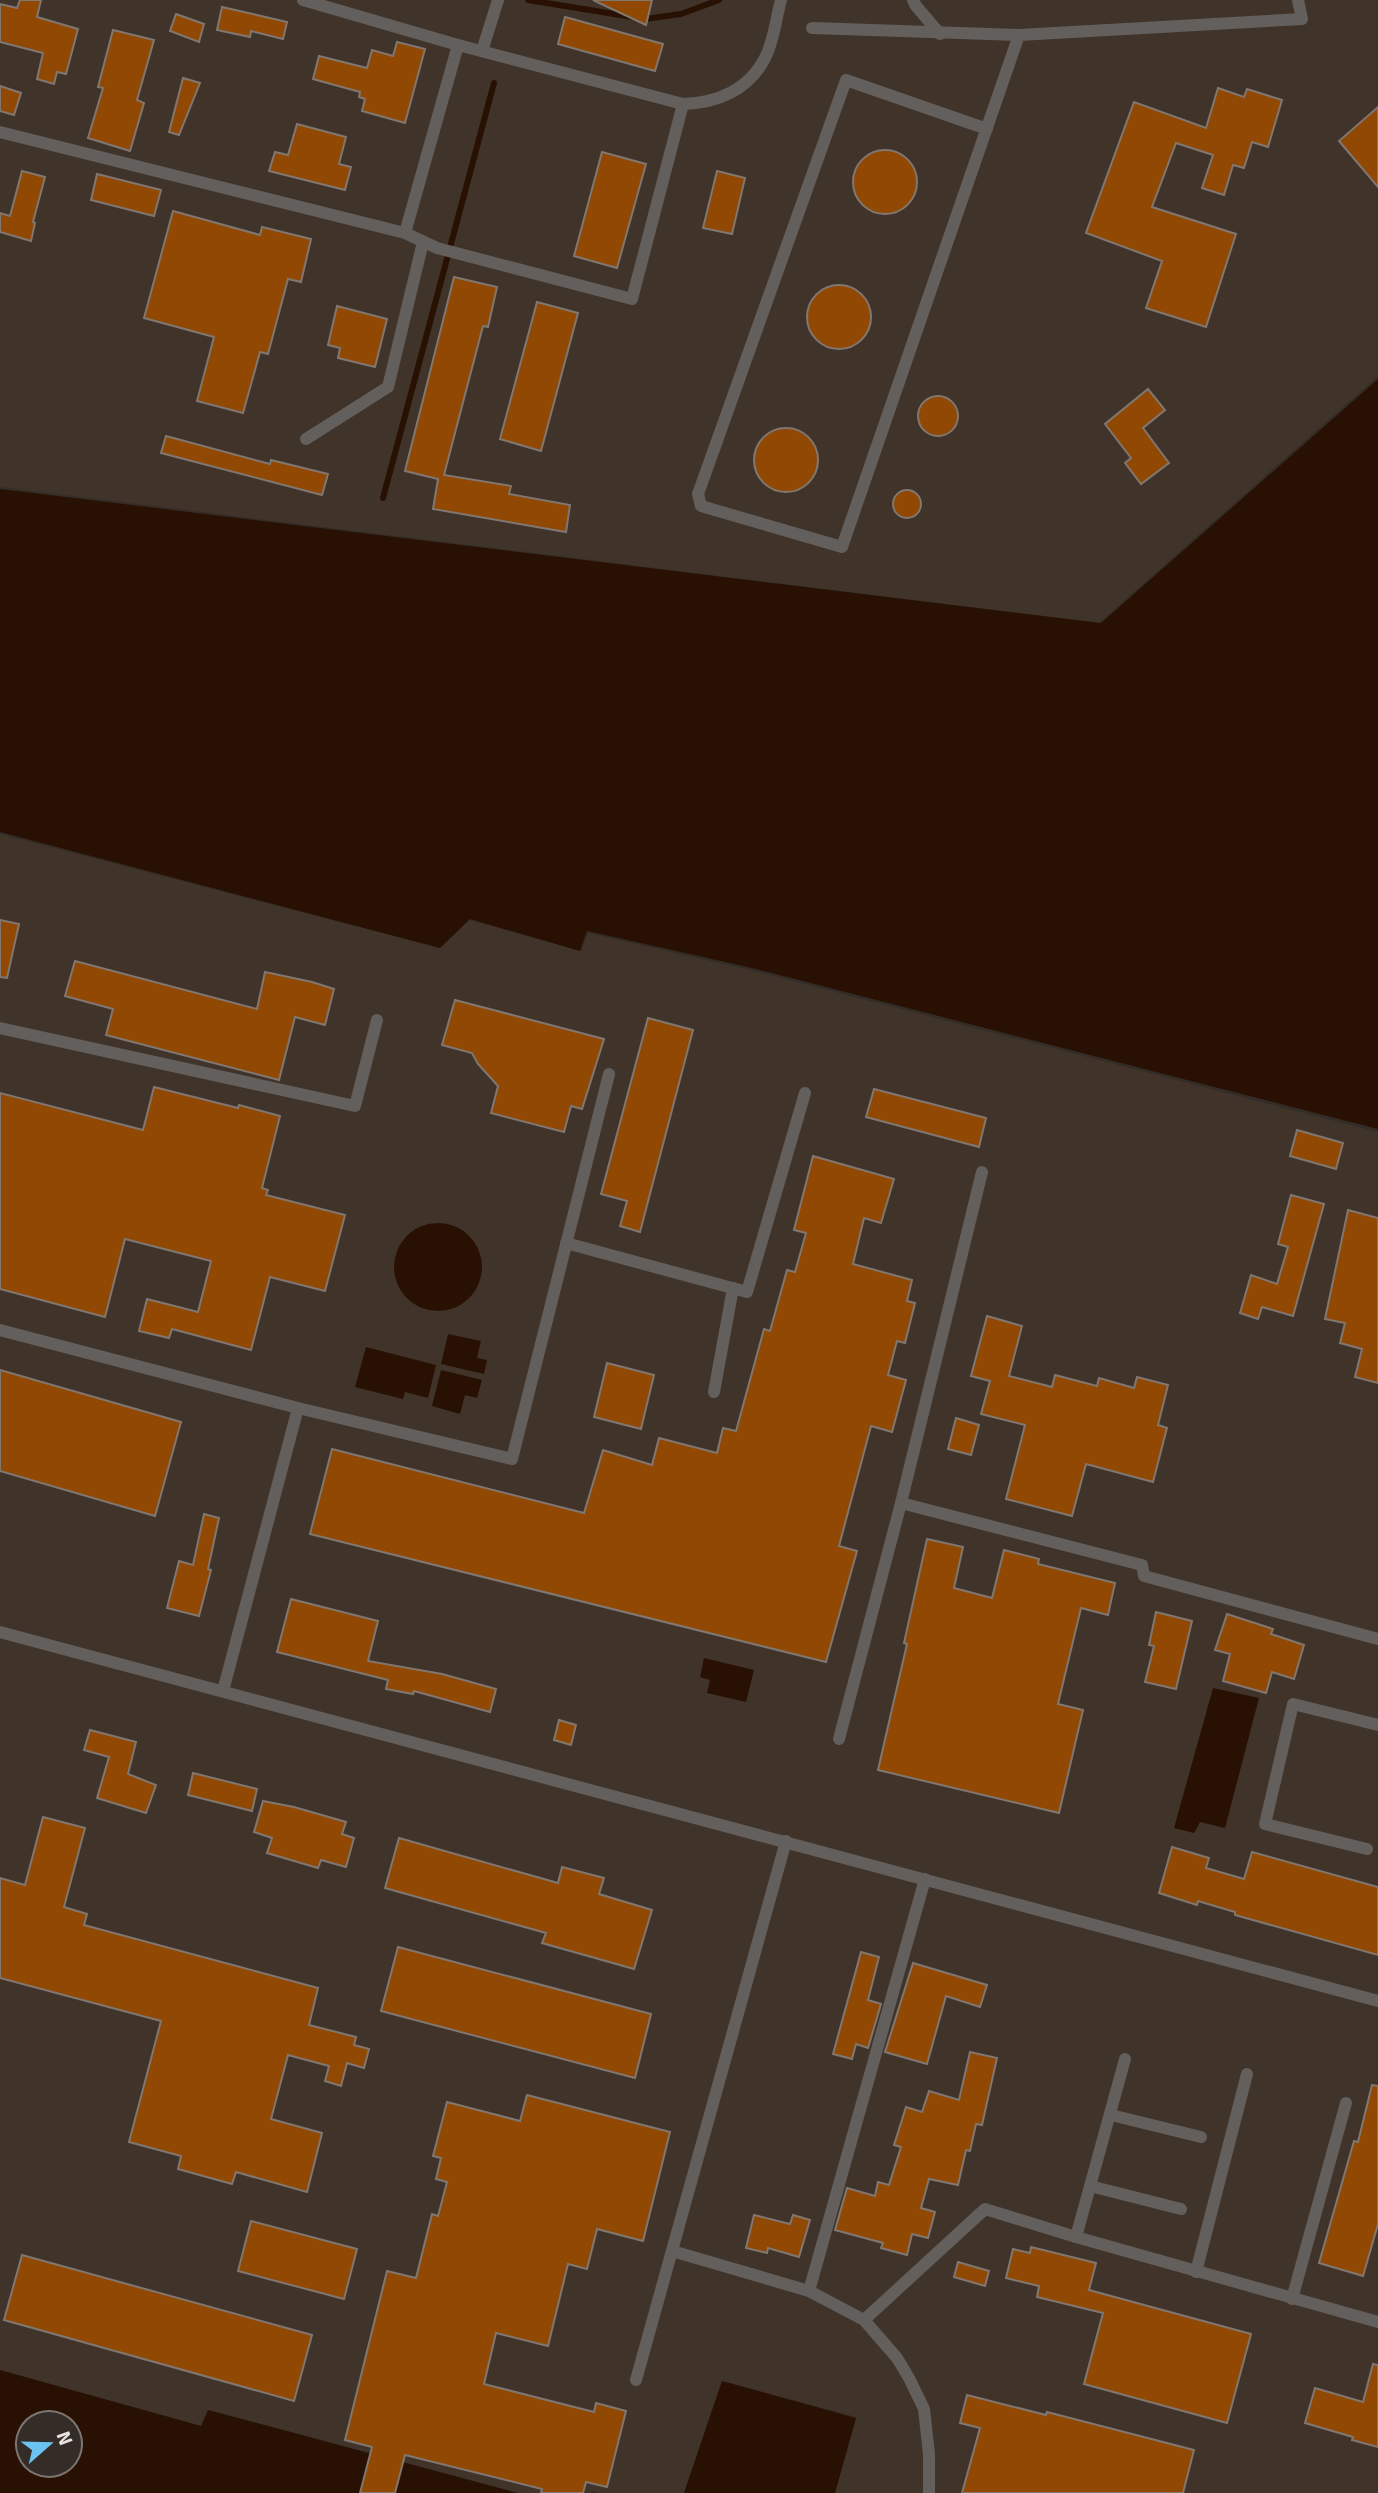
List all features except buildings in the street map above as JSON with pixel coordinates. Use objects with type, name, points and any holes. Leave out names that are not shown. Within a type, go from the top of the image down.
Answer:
[{"type":"lane","points":[[303,0],[458,45],[683,104],[701,103],[723,97],[753,78],[766,57],[781,0]]},
{"type":"lane","points":[[482,51],[498,0]]},
{"type":"lane","points":[[913,0],[940,34]]},
{"type":"lane","points":[[812,28],[1020,35],[1302,19],[1298,0]]},
{"type":"lane","points":[[987,129],[846,80],[698,494],[701,506],[842,547],[1020,35]]},
{"type":"lane","points":[[405,233],[458,45]]},
{"type":"lane","points":[[0,132],[405,233],[437,248],[632,299],[683,104]]},
{"type":"lane","points":[[306,439],[388,387],[423,242]]},
{"type":"lane","points":[[0,1028],[355,1107],[377,1020]]},
{"type":"lane","points":[[0,1330],[298,1408],[512,1459],[609,1074]]},
{"type":"lane","points":[[566,1243],[747,1292],[805,1093]]},
{"type":"lane","points":[[839,1739],[901,1503],[982,1172]]},
{"type":"lane","points":[[714,1392],[733,1288]]},
{"type":"lane","points":[[223,1691],[298,1408]]},
{"type":"lane","points":[[901,1503],[1142,1565],[1144,1576],[1378,1639]]},
{"type":"lane","points":[[0,1632],[1378,2001]]},
{"type":"lane","points":[[1367,1849],[1265,1824],[1293,1704],[1378,1725]]},
{"type":"lane","points":[[636,2380],[786,1841]]},
{"type":"lane","points":[[808,2291],[925,1879]]},
{"type":"lane","points":[[1076,2237],[1125,2059]]},
{"type":"lane","points":[[1196,2272],[1247,2074]]},
{"type":"lane","points":[[1292,2299],[1346,2103]]},
{"type":"lane","points":[[1111,2115],[1201,2137]]},
{"type":"lane","points":[[1090,2186],[1181,2209]]},
{"type":"lane","points":[[864,2319],[985,2209],[1196,2272],[1378,2322]]},
{"type":"lane","points":[[672,2251],[808,2291],[864,2319],[897,2358],[923,2409],[929,2454],[929,2493]]},
{"type":"shaded area","points":[[0,0],[1378,0],[1378,376],[1099,623],[0,487]]},
{"type":"shaded area","points":[[1378,379],[1378,1129],[752,968],[587,931],[580,951],[470,919],[440,948],[0,832],[0,489],[1101,623]]},
{"type":"shaded area","points":[[0,834],[440,948],[469,920],[581,951],[588,933],[750,970],[1378,1132],[1378,2493],[835,2493],[856,2417],[722,2381],[684,2493],[519,2493],[209,2410],[201,2426],[0,2370]]},
{"type":"shaded area","points":[[438,1223],[463,1230],[475,1242],[482,1267],[475,1292],[463,1304],[438,1311],[413,1304],[401,1292],[394,1267],[401,1242],[413,1230]]},
{"type":"shaded area","points":[[448,1334],[481,1341],[477,1358],[487,1360],[484,1374],[441,1364]]},
{"type":"shaded area","points":[[366,1347],[436,1365],[428,1398],[405,1392],[403,1399],[355,1387]]},
{"type":"shaded area","points":[[441,1370],[482,1380],[477,1398],[465,1395],[460,1414],[432,1406]]},
{"type":"shaded area","points":[[704,1658],[754,1670],[746,1702],[707,1693],[710,1680],[700,1677]]},
{"type":"shaded area","points":[[1213,1688],[1259,1698],[1225,1828],[1200,1822],[1194,1833],[1174,1828]]},
{"type":"shaded area","points":[[0,2370],[201,2426],[208,2410],[517,2493],[0,2493]]},
{"type":"shaded area","points":[[722,2381],[856,2418],[835,2493],[684,2493]]},
{"type":"waterway","points":[[528,0],[645,19],[681,14],[719,0]]},
{"type":"waterway","points":[[383,498],[494,83]]}]
